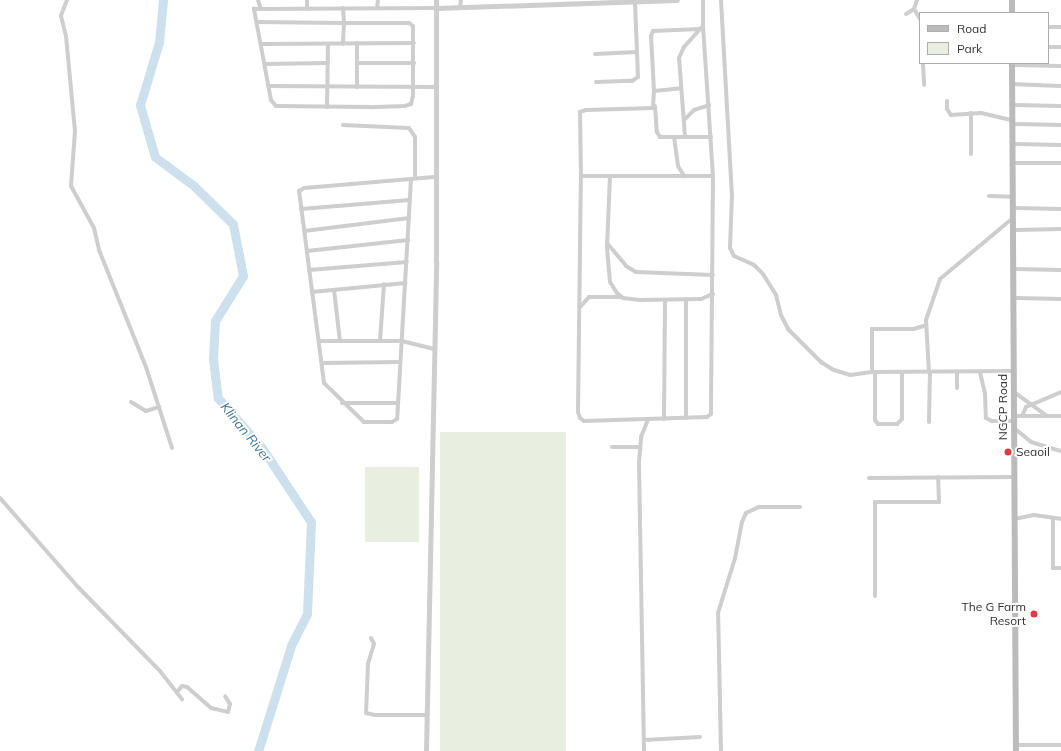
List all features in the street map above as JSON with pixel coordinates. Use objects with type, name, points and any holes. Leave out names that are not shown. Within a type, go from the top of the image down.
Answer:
[{"type":"main road","points":[[1012,0],[1012,12]]},
{"type":"main road","name":"NGCP Road","points":[[1012,64],[1016,748]]},
{"type":"street","points":[[67,0],[61,16],[66,36],[75,131],[71,186],[94,228],[99,250],[159,407],[172,448]]},
{"type":"street","points":[[258,0],[261,9]]},
{"type":"street","points":[[307,0],[307,9]]},
{"type":"street","points":[[377,8],[378,0]]},
{"type":"street","points":[[426,751],[433,349],[436,262],[434,177],[436,0]]},
{"type":"street","points":[[460,7],[461,0]]},
{"type":"street","points":[[257,22],[408,23],[413,26],[414,63],[412,100],[405,106],[276,106],[271,100],[262,44],[254,9],[436,8],[677,0]]},
{"type":"street","points":[[655,106],[580,112],[580,418],[592,421],[707,417],[711,414],[713,176],[703,26],[703,0]]},
{"type":"street","points":[[721,0],[732,195],[730,251],[734,256],[754,265],[763,274],[776,295],[781,315],[788,329],[821,362],[846,374],[874,372],[1014,371]]},
{"type":"street","points":[[906,14],[914,9],[917,0]]},
{"type":"street","points":[[596,82],[636,79],[637,52],[635,2]]},
{"type":"street","points":[[343,8],[343,44]]},
{"type":"street","points":[[914,9],[919,17]]},
{"type":"street","points":[[685,137],[679,58],[698,29],[703,26]]},
{"type":"street","points":[[1049,27],[1061,27]]},
{"type":"street","points":[[698,29],[653,31],[651,36],[658,135],[674,138],[711,137]]},
{"type":"street","points":[[262,44],[414,43]]},
{"type":"street","points":[[327,106],[328,44]]},
{"type":"street","points":[[357,44],[358,86]]},
{"type":"street","points":[[1049,47],[1061,47]]},
{"type":"street","points":[[596,54],[637,52]]},
{"type":"street","points":[[265,64],[328,63]]},
{"type":"street","points":[[357,63],[414,63]]},
{"type":"street","points":[[923,64],[924,85]]},
{"type":"street","points":[[1012,64],[1061,66]]},
{"type":"street","points":[[1012,84],[1061,86]]},
{"type":"street","points":[[268,86],[436,86]]},
{"type":"street","points":[[654,91],[681,88]]},
{"type":"street","points":[[947,101],[949,114],[970,113],[1012,122],[1061,125]]},
{"type":"street","points":[[1012,105],[1061,106]]},
{"type":"street","points":[[684,121],[694,110],[709,106]]},
{"type":"street","points":[[970,113],[971,154]]},
{"type":"street","points":[[343,125],[408,128],[415,138],[413,178],[410,200],[397,419],[392,422],[363,422],[342,403],[324,383],[298,194],[304,188],[413,178],[434,177]]},
{"type":"street","points":[[674,138],[678,166],[684,176]]},
{"type":"street","points":[[1012,144],[1061,145]]},
{"type":"street","points":[[1013,163],[1061,163]]},
{"type":"street","points":[[581,176],[713,176]]},
{"type":"street","points":[[610,176],[607,243],[610,282],[621,297]]},
{"type":"street","points":[[990,196],[1013,197]]},
{"type":"street","points":[[301,210],[410,200]]},
{"type":"street","points":[[1013,208],[1061,209]]},
{"type":"street","points":[[304,230],[409,218]]},
{"type":"street","points":[[930,422],[926,325],[936,288],[944,274],[974,253],[1013,218]]},
{"type":"street","points":[[1013,230],[1061,229]]},
{"type":"street","points":[[307,251],[408,240]]},
{"type":"street","points":[[607,243],[626,266],[636,272],[713,275]]},
{"type":"street","points":[[309,270],[407,262]]},
{"type":"street","points":[[1013,269],[1061,270]]},
{"type":"street","points":[[312,292],[406,283]]},
{"type":"street","points":[[380,341],[384,284]]},
{"type":"street","points":[[334,290],[340,341]]},
{"type":"street","points":[[580,308],[589,297],[686,300],[701,299],[713,294]]},
{"type":"street","points":[[1014,298],[1061,298]]},
{"type":"street","points":[[664,419],[665,300]]},
{"type":"street","points":[[686,300],[686,418]]},
{"type":"street","points":[[902,372],[902,418],[898,424],[878,424],[875,420],[872,329],[914,329],[926,325]]},
{"type":"street","points":[[318,341],[402,341],[433,349]]},
{"type":"street","points":[[322,363],[400,362]]},
{"type":"street","points":[[957,372],[957,388]]},
{"type":"street","points":[[980,372],[985,393],[986,418],[992,421],[1014,419],[1022,416],[1061,416]]},
{"type":"street","points":[[1014,392],[1047,416]]},
{"type":"street","points":[[1022,416],[1025,409],[1031,404],[1061,392]]},
{"type":"street","points":[[131,402],[146,410],[159,407]]},
{"type":"street","points":[[342,403],[398,403]]},
{"type":"street","points":[[644,751],[640,447],[648,420]]},
{"type":"street","points":[[1014,428],[1031,442],[1061,451]]},
{"type":"street","points":[[612,447],[640,447]]},
{"type":"street","points":[[875,596],[876,502],[939,502],[938,477]]},
{"type":"street","points":[[869,478],[1015,477]]},
{"type":"street","points":[[0,498],[77,586],[182,699]]},
{"type":"street","points":[[721,751],[718,614],[735,558],[742,522],[746,513],[759,507],[800,507]]},
{"type":"street","points":[[1015,519],[1034,515],[1061,519]]},
{"type":"street","points":[[1053,519],[1053,568],[1061,568]]},
{"type":"street","points":[[371,638],[374,644],[368,660],[366,713],[375,715],[426,715]]},
{"type":"street","points":[[177,692],[182,686],[187,687],[211,708],[228,712],[230,704],[224,696]]},
{"type":"street","points":[[644,740],[700,737]]},
{"type":"street","points":[[1016,748],[1061,745]]},
{"type":"green space","points":[[440,432],[566,432],[566,751],[440,751]]},
{"type":"green space","points":[[365,467],[419,467],[419,542],[365,542]]},
{"type":"waterway","name":"Klinan River","points":[[163,0],[159,42],[140,105],[155,157],[194,186],[233,224],[243,276],[215,321],[213,359],[218,398],[262,448],[311,522],[307,614],[291,646],[258,751]]},
{"type":"place","name":"Seaoil","points":[[1008,452]]},
{"type":"place","name":"The G Farm Resort","points":[[1034,614]]}]
